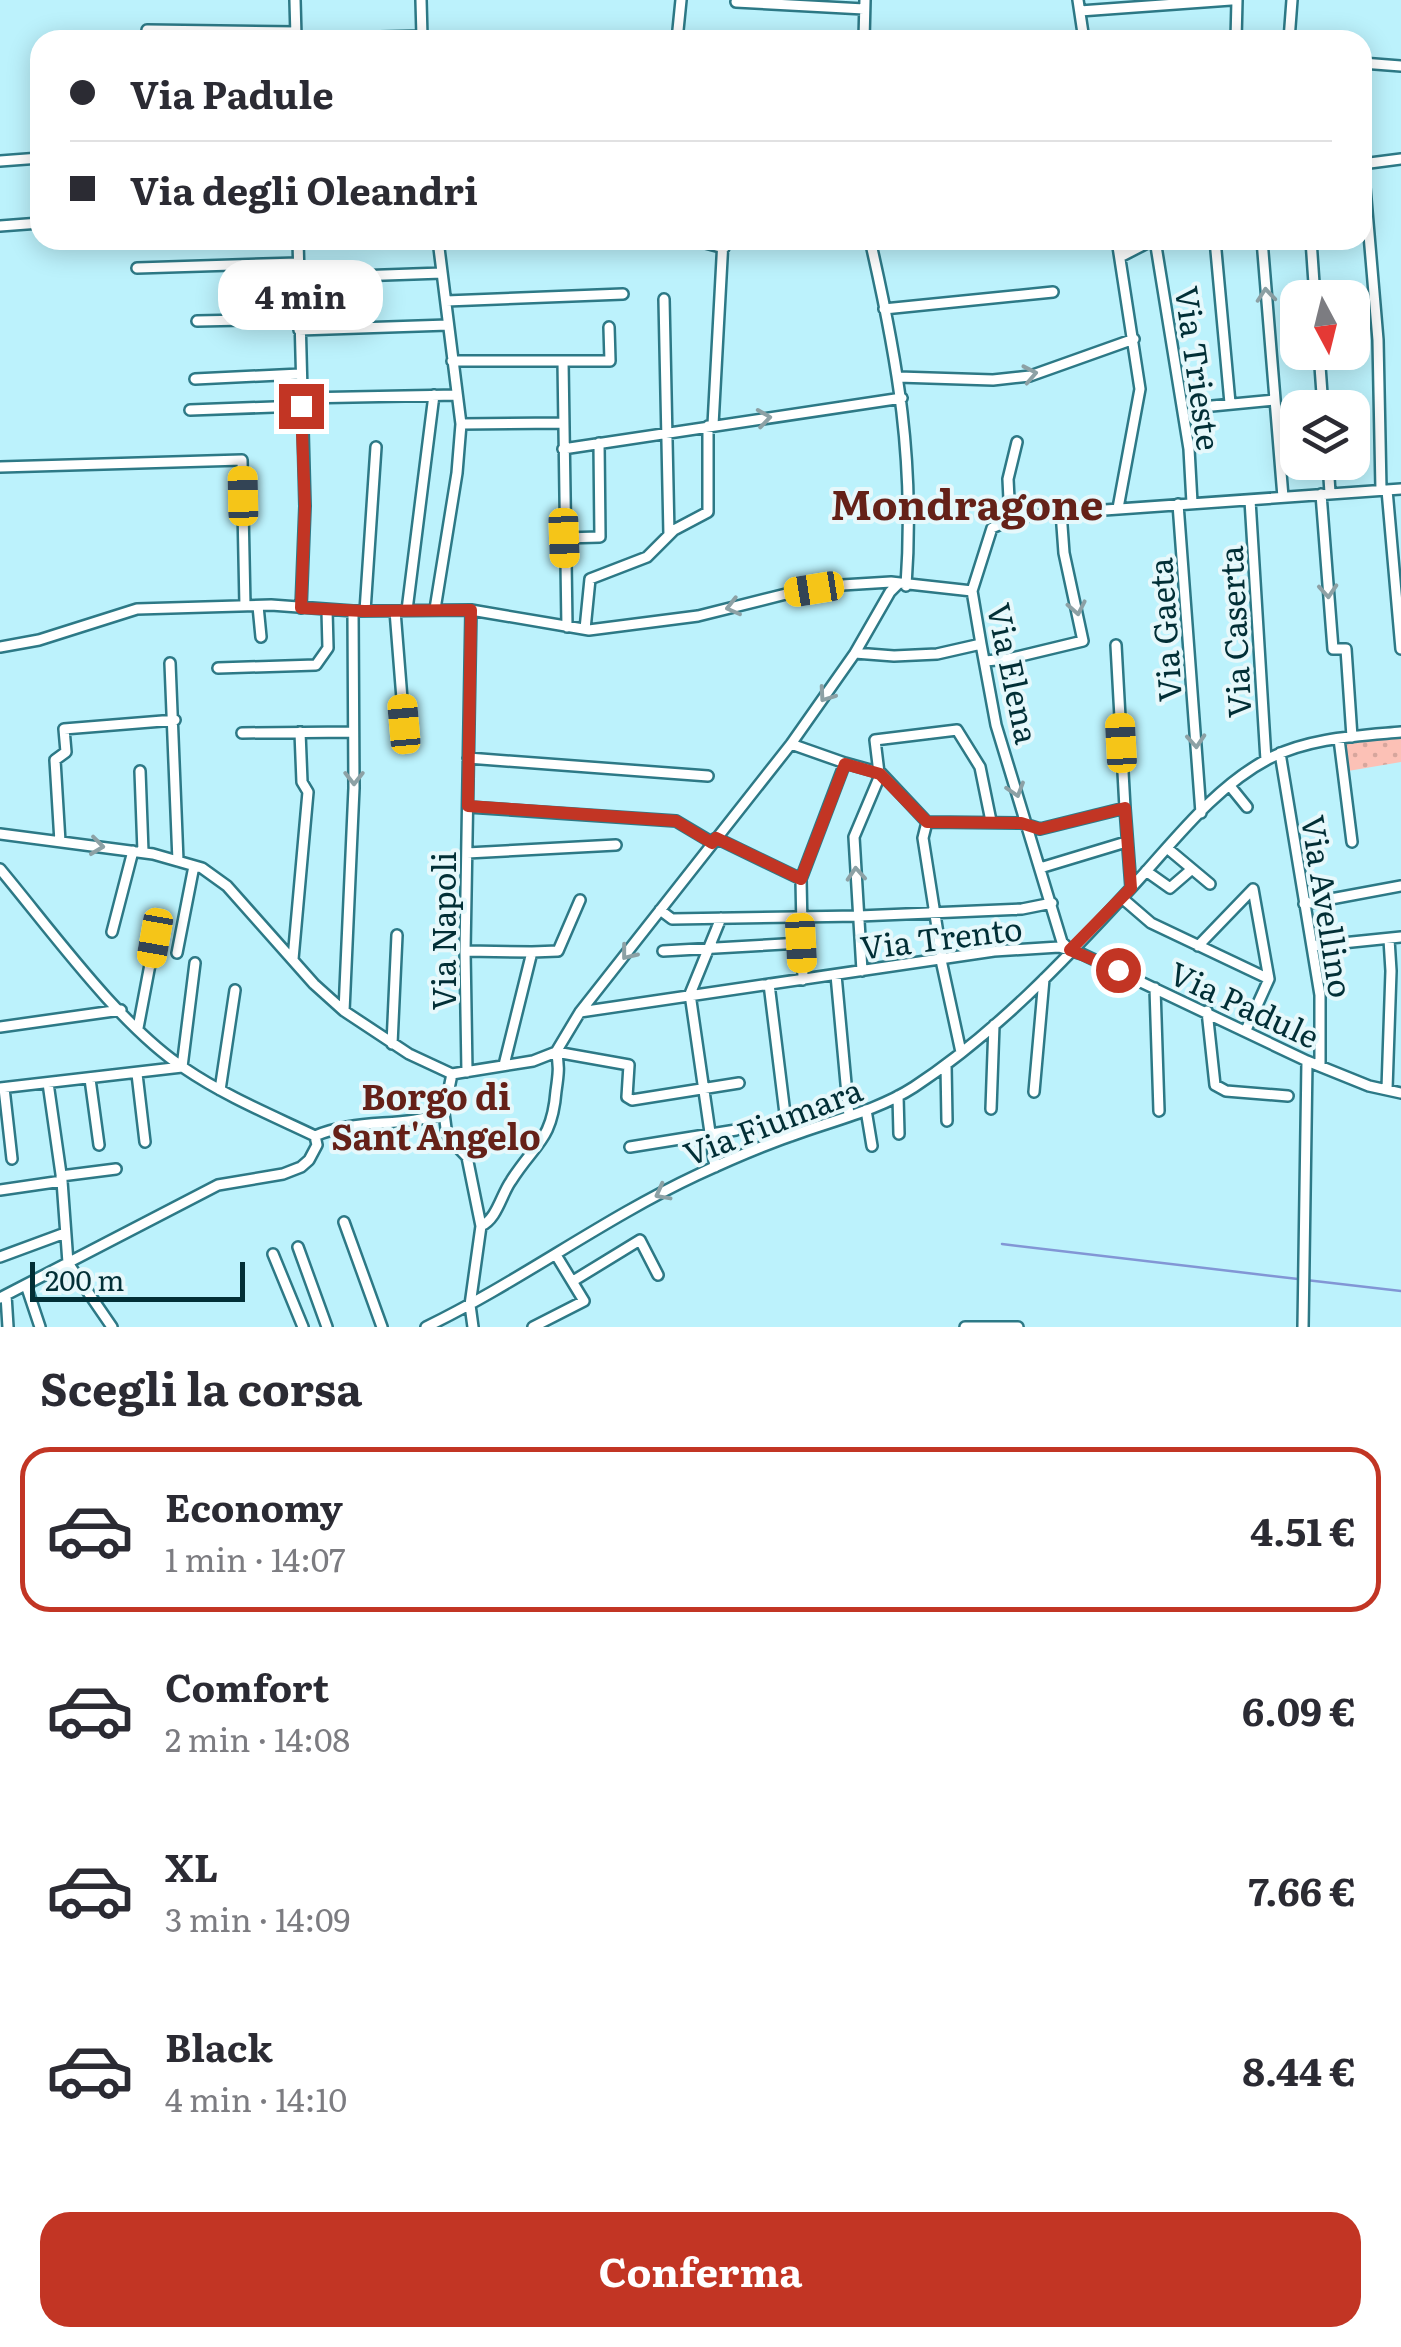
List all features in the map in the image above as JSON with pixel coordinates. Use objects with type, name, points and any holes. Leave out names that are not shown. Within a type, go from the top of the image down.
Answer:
[{"type":"street","points":[[295,0],[296,30]]},
{"type":"street","points":[[421,0],[422,30]]},
{"type":"street","points":[[679,30],[681,0]]},
{"type":"street","points":[[1083,30],[1079,5],[1234,0],[1236,30]]},
{"type":"street","points":[[1290,30],[1292,0]]},
{"type":"street","points":[[736,2],[864,5]]},
{"type":"street","points":[[1372,65],[1401,66]]},
{"type":"street","points":[[0,161],[30,159]]},
{"type":"street","points":[[1372,163],[1401,159]]},
{"type":"street","points":[[0,226],[30,224]]},
{"type":"street","points":[[298,250],[305,506],[301,608]]},
{"type":"street","points":[[435,609],[456,485],[460,424],[439,250]]},
{"type":"street","points":[[585,629],[590,579],[647,557],[669,535],[708,512],[723,250]]},
{"type":"street","points":[[872,250],[902,398],[909,469],[902,585]]},
{"type":"street","points":[[1118,508],[1139,402],[1140,378],[1119,250]]},
{"type":"street","points":[[1120,257],[1134,250]]},
{"type":"street","name":"Via Trieste","points":[[1156,250],[1188,449],[1192,504]]},
{"type":"street","points":[[1216,250],[1230,404]]},
{"type":"street","points":[[1263,250],[1283,497]]},
{"type":"street","points":[[1312,250],[1314,280]]},
{"type":"street","points":[[1370,250],[1384,490],[1401,649]]},
{"type":"street","points":[[137,268],[298,263]]},
{"type":"street","points":[[299,278],[442,272]]},
{"type":"street","points":[[884,310],[1053,292]]},
{"type":"street","points":[[446,301],[623,294]]},
{"type":"street","points":[[664,300],[669,535]]},
{"type":"street","points":[[197,321],[448,326]]},
{"type":"street","points":[[452,361],[610,360],[609,328]]},
{"type":"street","points":[[898,377],[993,380],[1030,376],[1134,338]]},
{"type":"street","points":[[563,361],[566,627]]},
{"type":"street","points":[[195,378],[300,374]]},
{"type":"street","points":[[408,610],[434,395]]},
{"type":"street","points":[[190,410],[457,395]]},
{"type":"street","points":[[564,448],[902,398]]},
{"type":"street","points":[[1212,406],[1275,400]]},
{"type":"street","points":[[460,424],[563,424]]},
{"type":"street","points":[[1017,442],[1008,478],[1010,520],[1060,512],[1401,489]]},
{"type":"street","points":[[564,538],[600,537],[598,443]]},
{"type":"street","points":[[344,1011],[359,611],[376,448]]},
{"type":"street","points":[[0,467],[242,460],[245,606]]},
{"type":"street","points":[[1326,480],[1333,649],[1346,650],[1352,737]]},
{"type":"street","name":"Via Caserta","points":[[1250,500],[1266,760]]},
{"type":"street","name":"Via Gaeta","points":[[1178,504],[1201,813]]},
{"type":"street","points":[[985,661],[1083,640],[1064,553],[1060,512]]},
{"type":"street","name":"Via Elena","points":[[1010,520],[992,528],[972,590],[996,724],[1062,942],[1070,950]]},
{"type":"street","points":[[0,646],[38,640],[137,608],[471,610],[585,629],[698,616],[814,589],[875,582],[972,590]]},
{"type":"street","points":[[481,1226],[490,1220],[511,1181],[548,1131],[554,1116],[559,1062],[556,1052],[580,1012],[791,744],[854,653],[890,592],[902,585]]},
{"type":"street","points":[[258,606],[261,637]]},
{"type":"street","points":[[218,668],[316,665],[328,648],[327,610]]},
{"type":"street","name":"Via Napoli","points":[[467,1072],[465,951],[471,610]]},
{"type":"street","points":[[395,611],[404,724]]},
{"type":"street","points":[[854,653],[937,654],[981,644]]},
{"type":"street","points":[[1116,645],[1131,888]]},
{"type":"street","points":[[170,663],[178,861]]},
{"type":"street","points":[[60,842],[55,760],[66,752],[64,730],[175,720]]},
{"type":"street","points":[[862,971],[854,837],[880,773],[875,740],[957,730],[980,767],[991,821]]},
{"type":"street","points":[[293,959],[308,792],[302,782],[300,732]]},
{"type":"street","points":[[242,733],[353,732]]},
{"type":"street","name":"Via Fiumara","points":[[426,1327],[652,1197],[714,1166],[898,1096],[946,1065],[1044,979],[1230,786],[1280,753],[1340,739],[1401,732]]},
{"type":"street","points":[[1340,739],[1352,842]]},
{"type":"street","points":[[791,744],[880,773],[927,822],[991,821],[1040,829],[1125,808]]},
{"type":"street","name":"Via Avellino","points":[[1280,753],[1320,994],[1320,1066]]},
{"type":"street","points":[[468,758],[708,776]]},
{"type":"street","points":[[803,980],[801,879],[845,764]]},
{"type":"street","points":[[112,932],[138,852],[140,771]]},
{"type":"street","points":[[1230,786],[1247,806]]},
{"type":"street","points":[[468,806],[676,821],[801,879]]},
{"type":"street","points":[[927,822],[923,838],[942,960],[962,1052]]},
{"type":"street","points":[[0,834],[138,852],[194,866],[227,886],[344,1011],[392,1044],[452,1074],[533,1061],[556,1052],[628,1065],[629,1100],[740,1083]]},
{"type":"street","points":[[1040,868],[1126,842]]},
{"type":"street","points":[[467,852],[616,845]]},
{"type":"street","points":[[1167,848],[1210,884]]},
{"type":"street","points":[[177,953],[194,866]]},
{"type":"street","points":[[0,869],[120,1010],[182,1067],[220,1090],[315,1136],[343,1126],[395,1123],[444,1113]]},
{"type":"street","points":[[1146,871],[1170,888],[1192,869]]},
{"type":"street","points":[[1304,904],[1401,886]]},
{"type":"street","points":[[1198,946],[1254,889],[1269,979],[1246,1030]]},
{"type":"street","points":[[1122,898],[1151,923],[1269,979]]},
{"type":"street","points":[[465,951],[558,951],[580,900]]},
{"type":"street","points":[[660,910],[672,919],[859,916],[1022,909],[1052,903]]},
{"type":"street","points":[[714,1166],[690,994],[721,918]]},
{"type":"street","points":[[392,1044],[397,935]]},
{"type":"street","points":[[138,1028],[155,938]]},
{"type":"street","points":[[1313,946],[1401,938]]},
{"type":"street","points":[[1387,1089],[1389,939]]},
{"type":"street","points":[[663,951],[801,943]]},
{"type":"street","name":"Via Trento","points":[[580,1012],[994,951],[1058,947],[1070,950]]},
{"type":"street","name":"Via Padule","points":[[1070,950],[1308,1061],[1401,1093]]},
{"type":"street","points":[[504,1064],[532,952]]},
{"type":"street","points":[[182,1067],[195,963]]},
{"type":"street","points":[[836,975],[849,1116]]},
{"type":"street","points":[[1034,1092],[1044,979]]},
{"type":"street","points":[[770,984],[787,1130],[791,1136]]},
{"type":"street","points":[[1155,988],[1159,1111]]},
{"type":"street","points":[[220,1090],[235,990]]},
{"type":"street","points":[[0,1026],[120,1010]]},
{"type":"street","points":[[1207,1011],[1216,1085],[1226,1091],[1288,1096]]},
{"type":"street","points":[[991,1110],[994,1025]]},
{"type":"street","points":[[1302,1327],[1308,1061]]},
{"type":"street","points":[[946,1065],[947,1121]]},
{"type":"street","points":[[12,1159],[2,1088],[182,1067]]},
{"type":"street","points":[[137,1074],[145,1142]]},
{"type":"street","points":[[452,1074],[444,1113],[448,1140],[467,1156],[481,1226],[470,1305],[473,1327]]},
{"type":"street","points":[[90,1079],[98,1145]]},
{"type":"street","points":[[48,1083],[62,1178],[68,1263],[112,1327]]},
{"type":"street","points":[[898,1096],[899,1134]]},
{"type":"street","points":[[866,1110],[872,1146]]},
{"type":"street","points":[[630,1147],[736,1130]]},
{"type":"street","points":[[8,1327],[3,1297],[218,1185],[301,1167],[317,1145],[315,1136]]},
{"type":"street","points":[[0,1190],[116,1169]]},
{"type":"street","points":[[344,1222],[382,1327]]},
{"type":"street","points":[[0,1258],[64,1233]]},
{"type":"street","points":[[573,1281],[640,1240],[658,1276]]},
{"type":"street","points":[[298,1247],[328,1327]]},
{"type":"street","points":[[273,1254],[302,1327]]},
{"type":"street","points":[[532,1327],[584,1300],[556,1254]]},
{"type":"street","points":[[26,1285],[40,1327]]},
{"type":"street","points":[[965,1327],[1018,1327]]},
{"type":"shaded area","points":[[1401,738],[1401,762],[1348,771],[1345,741]]},
{"type":"waterway","points":[[1002,1244],[1298,1279]]},
{"type":"waterway","points":[[1306,1280],[1401,1291]]},
{"type":"district","name":"Mondragone","points":[[967,502]]},
{"type":"district","name":"Borgo di Sant'Angelo","points":[[436,1115]]},
{"type":"route","points":[[301,406],[305,506],[301,608],[471,610],[468,806],[676,821],[712,843],[716,838],[801,879],[845,764],[880,774],[927,822],[991,821],[1040,829],[1125,808],[1131,888],[1070,950],[1118,970]]}]
